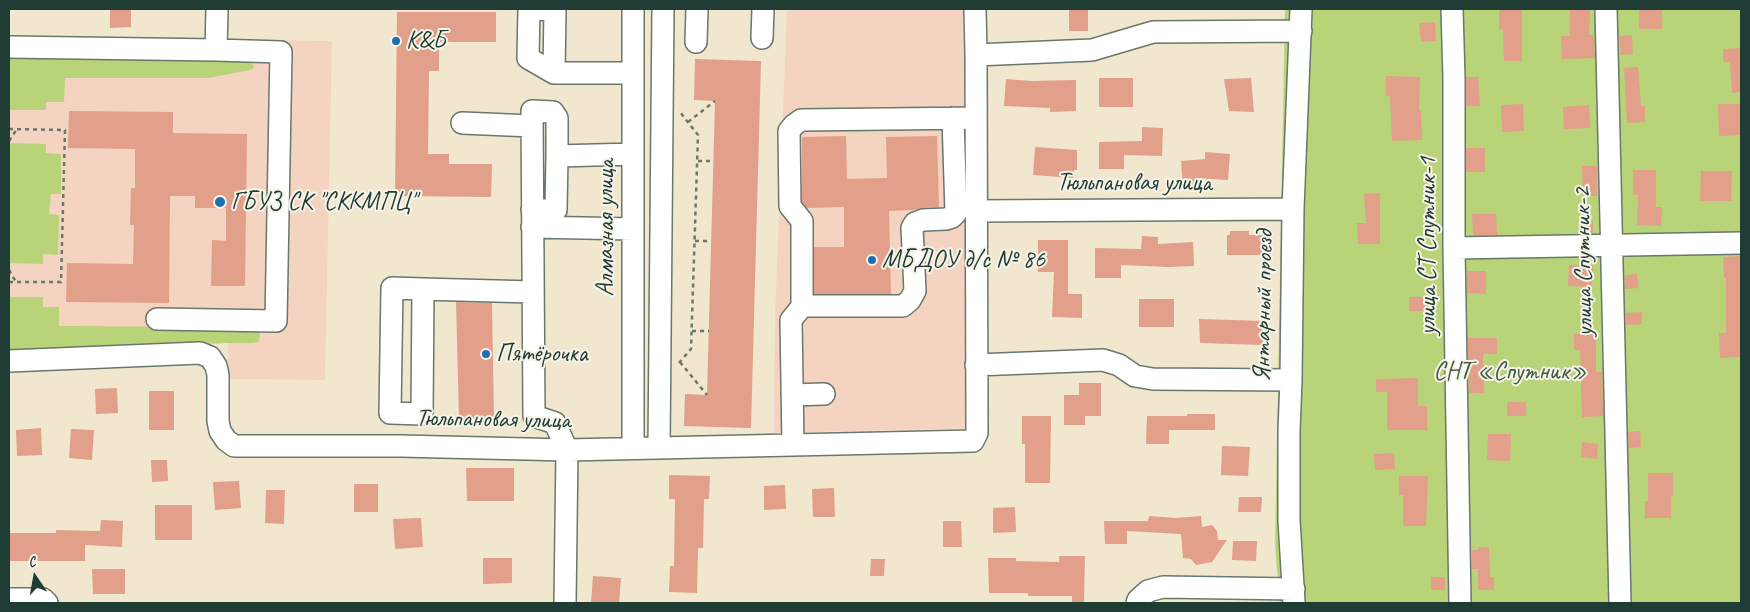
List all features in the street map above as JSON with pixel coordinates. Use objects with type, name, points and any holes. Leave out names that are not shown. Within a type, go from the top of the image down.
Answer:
[{"type":"street","points":[[216,50],[217,9]]},
{"type":"street","name":"Алмазная улица","points":[[633,9],[633,448]]},
{"type":"street","points":[[660,447],[663,9]]},
{"type":"street","points":[[696,42],[697,9]]},
{"type":"street","points":[[762,38],[763,9]]},
{"type":"street","name":"Тюльпановая улица","points":[[9,361],[200,353],[210,357],[216,366],[220,431],[226,440],[234,446],[401,446],[567,450],[973,441],[977,434],[975,9]]},
{"type":"street","name":"Янтарный проезд","points":[[1294,596],[1289,520],[1289,431],[1292,380],[1292,209],[1301,9]]},
{"type":"street","name":"улица СТ Спутник-1","points":[[1452,9],[1460,603]]},
{"type":"street","name":"улица Спутник-2","points":[[1606,9],[1620,603]]},
{"type":"street","points":[[976,55],[1092,50],[1153,32],[1301,31]]},
{"type":"street","points":[[9,47],[281,52],[276,321],[157,319]]},
{"type":"street","points":[[554,73],[633,73]]},
{"type":"street","points":[[532,218],[556,210],[557,118],[553,112],[532,111],[532,126],[532,218],[532,292],[534,416],[555,423],[567,450],[565,603]]},
{"type":"street","points":[[953,118],[956,213],[946,219],[915,222],[912,228],[915,291],[910,300],[903,306],[807,306],[804,304],[802,302],[802,221],[790,206],[789,131],[801,120],[953,118],[976,118]]},
{"type":"street","points":[[462,124],[532,126]]},
{"type":"street","points":[[557,156],[633,154]]},
{"type":"street","name":"Тюльпановая улица","points":[[976,211],[1292,209]]},
{"type":"street","points":[[532,218],[633,229]]},
{"type":"street","points":[[1454,248],[1741,243]]},
{"type":"street","points":[[423,289],[422,414],[390,413],[392,288],[532,292]]},
{"type":"street","points":[[793,445],[791,320],[804,304]]},
{"type":"street","points":[[976,365],[1103,360],[1119,365],[1135,376],[1153,379],[1292,380]]},
{"type":"street","points":[[792,395],[824,394]]},
{"type":"street","points":[[1137,603],[1148,591],[1163,587],[1294,596]]},
{"type":"street","points":[[9,599],[43,599],[47,603]]},
{"type":"path","points":[[660,385],[691,349],[698,161],[698,135],[663,90]]},
{"type":"path","points":[[688,122],[715,101]]},
{"type":"path","points":[[9,129],[65,130],[61,282],[9,282]]},
{"type":"path","points":[[9,141],[17,129]]},
{"type":"path","points":[[698,161],[713,161]]},
{"type":"path","points":[[695,240],[711,241]]},
{"type":"path","points":[[9,270],[16,282]]},
{"type":"path","points":[[692,331],[708,331]]},
{"type":"path","points":[[680,362],[707,394]]},
{"type":"shaded area","name":"МБДОУ д/с № 86","points":[[787,9],[963,9],[970,428],[774,433],[775,317]]},
{"type":"shaded area","points":[[246,40],[332,41],[325,380],[228,379],[228,343],[9,351],[9,55],[245,59]]},
{"type":"green space","name":"СНТ «Спутник»","points":[[1285,9],[1741,9],[1741,603],[1280,603],[1275,546]]},
{"type":"green space","points":[[9,55],[251,60],[254,68],[208,78],[65,78],[64,102],[46,102],[46,110],[9,110]]},
{"type":"green space","points":[[11,143],[46,144],[46,153],[61,154],[61,194],[51,194],[49,214],[59,215],[58,255],[43,254],[43,264],[9,263],[9,147]]},
{"type":"green space","points":[[9,297],[43,297],[43,307],[59,307],[59,326],[253,327],[259,330],[260,337],[258,342],[253,343],[9,351]]},
{"type":"building","points":[[110,9],[131,9],[131,27],[110,28]]},
{"type":"building","points":[[1069,9],[1088,9],[1088,31],[1069,31]]},
{"type":"building","points":[[1499,9],[1522,9],[1522,61],[1504,61],[1503,29],[1499,30]]},
{"type":"building","points":[[1570,9],[1590,9],[1589,35],[1594,35],[1595,58],[1562,59],[1561,36],[1570,36]]},
{"type":"building","points":[[1639,9],[1662,9],[1662,29],[1639,29]]},
{"type":"building","points":[[397,12],[496,12],[496,42],[439,42],[439,71],[429,71],[428,154],[449,154],[449,164],[492,164],[491,197],[395,196]]},
{"type":"building","points":[[1435,22],[1436,41],[1421,42],[1419,23]]},
{"type":"building","points":[[1632,35],[1633,54],[1621,55],[1619,36]]},
{"type":"building","points":[[1741,48],[1741,92],[1732,93],[1730,62],[1723,62],[1723,49]]},
{"type":"building","points":[[695,59],[761,61],[751,428],[684,426],[685,394],[707,395],[715,101],[694,100]]},
{"type":"building","points":[[1638,67],[1641,106],[1645,106],[1645,122],[1627,123],[1624,68]]},
{"type":"building","points":[[1386,76],[1420,77],[1419,111],[1421,111],[1422,140],[1392,141],[1390,96],[1386,96]]},
{"type":"building","points":[[1466,77],[1478,77],[1480,106],[1466,106]]},
{"type":"building","points":[[1099,78],[1133,78],[1133,107],[1099,107]]},
{"type":"building","points":[[1251,78],[1254,112],[1229,111],[1224,79]]},
{"type":"building","points":[[1006,79],[1032,81],[1076,80],[1076,111],[1050,112],[1050,108],[1004,106]]},
{"type":"building","points":[[1523,104],[1524,131],[1502,132],[1501,105]]},
{"type":"building","points":[[1718,104],[1741,104],[1741,135],[1719,136]]},
{"type":"building","points":[[1589,105],[1590,128],[1564,129],[1563,107]]},
{"type":"building","name":"ГБУЗ СК \"СККМПЦ\"","points":[[69,111],[173,112],[173,133],[247,134],[245,286],[211,286],[212,240],[226,241],[226,208],[195,208],[195,196],[170,196],[169,303],[66,302],[67,263],[133,264],[134,225],[130,225],[131,188],[135,188],[135,149],[68,148]]},
{"type":"building","points":[[1142,127],[1163,128],[1162,156],[1124,155],[1124,169],[1099,169],[1099,142],[1142,141]]},
{"type":"building","points":[[846,136],[847,179],[887,178],[886,137],[937,136],[939,207],[889,211],[891,294],[814,294],[814,247],[844,247],[844,207],[807,208],[802,202],[802,137]]},
{"type":"building","points":[[1035,147],[1077,150],[1077,170],[1074,170],[1073,178],[1033,175]]},
{"type":"building","points":[[1466,148],[1485,148],[1485,172],[1466,172]]},
{"type":"building","points":[[1205,152],[1230,154],[1228,180],[1196,178],[1197,186],[1183,187],[1181,161],[1205,159]]},
{"type":"building","points":[[1582,166],[1597,166],[1597,196],[1583,196]]},
{"type":"building","points":[[1633,170],[1656,170],[1656,207],[1662,207],[1661,226],[1637,225],[1638,195],[1633,195]]},
{"type":"building","points":[[1701,171],[1732,171],[1731,201],[1700,201]]},
{"type":"building","points":[[1380,193],[1380,244],[1358,244],[1357,223],[1366,223],[1364,194]]},
{"type":"building","points":[[1472,214],[1496,214],[1497,235],[1473,235]]},
{"type":"building","points":[[1580,221],[1593,221],[1593,233],[1579,233]]},
{"type":"building","points":[[1230,231],[1249,231],[1249,235],[1271,235],[1271,255],[1227,255],[1227,235],[1230,235]]},
{"type":"building","points":[[1142,236],[1158,237],[1158,244],[1193,242],[1194,266],[1121,265],[1121,278],[1095,278],[1095,248],[1141,249]]},
{"type":"building","points":[[1038,240],[1068,240],[1068,294],[1082,294],[1082,318],[1052,317],[1054,272],[1038,272]]},
{"type":"building","points":[[1741,256],[1741,357],[1720,358],[1719,333],[1726,333],[1726,278],[1724,278],[1723,257]]},
{"type":"building","points":[[1569,265],[1593,266],[1592,287],[1568,286]]},
{"type":"building","points":[[1467,271],[1486,271],[1486,294],[1467,293]]},
{"type":"building","points":[[1637,274],[1638,288],[1625,289],[1625,275]]},
{"type":"building","points":[[1409,297],[1431,297],[1431,311],[1409,311]]},
{"type":"building","points":[[1139,299],[1174,299],[1174,327],[1139,327]]},
{"type":"building","points":[[456,302],[492,303],[494,419],[459,419]]},
{"type":"building","points":[[1642,312],[1642,324],[1626,325],[1626,313]]},
{"type":"building","points":[[1199,319],[1264,321],[1263,345],[1200,343]]},
{"type":"building","points":[[1574,334],[1596,334],[1596,372],[1602,372],[1603,416],[1582,417],[1580,350],[1574,350]]},
{"type":"building","points":[[1468,338],[1497,338],[1497,354],[1483,354],[1484,393],[1469,393]]},
{"type":"building","points":[[1418,378],[1418,406],[1427,406],[1427,430],[1387,430],[1387,392],[1376,392],[1376,379]]},
{"type":"building","points":[[1079,383],[1101,383],[1101,416],[1085,416],[1085,425],[1064,425],[1064,395],[1079,395]]},
{"type":"building","points":[[117,388],[118,413],[96,414],[95,389]]},
{"type":"building","points":[[149,391],[174,391],[174,430],[149,430]]},
{"type":"building","points":[[1507,402],[1526,402],[1526,416],[1507,416]]},
{"type":"building","points":[[1187,414],[1215,414],[1215,430],[1169,430],[1169,444],[1146,444],[1147,416],[1187,416]]},
{"type":"building","points":[[1022,416],[1051,416],[1050,483],[1025,483],[1025,444],[1022,444]]},
{"type":"building","points":[[41,428],[42,455],[17,456],[16,430]]},
{"type":"building","points":[[71,429],[94,430],[92,460],[69,458]]},
{"type":"building","points":[[1640,431],[1641,447],[1629,448],[1628,432]]},
{"type":"building","points":[[1488,434],[1511,434],[1510,461],[1487,460]]},
{"type":"building","points":[[1582,442],[1598,444],[1597,459],[1581,457]]},
{"type":"building","points":[[1222,446],[1250,447],[1248,476],[1221,475]]},
{"type":"building","points":[[1394,453],[1395,469],[1375,470],[1374,454]]},
{"type":"building","points":[[151,460],[167,460],[168,481],[152,482]]},
{"type":"building","points":[[466,468],[514,468],[514,501],[467,501]]},
{"type":"building","points":[[1648,473],[1673,473],[1671,518],[1645,518],[1645,501],[1648,501]]},
{"type":"building","points":[[669,475],[710,476],[709,499],[704,499],[703,548],[698,548],[697,593],[669,592],[670,566],[674,566],[675,499],[669,499]]},
{"type":"building","points":[[1399,476],[1428,476],[1426,526],[1403,526],[1403,495],[1399,495]]},
{"type":"building","points":[[239,481],[241,508],[215,510],[213,482]]},
{"type":"building","points":[[354,484],[378,484],[378,512],[354,512]]},
{"type":"building","points":[[785,485],[786,509],[764,510],[764,486]]},
{"type":"building","points":[[834,488],[835,517],[813,517],[812,489]]},
{"type":"building","points":[[266,490],[285,490],[284,524],[265,523]]},
{"type":"building","points":[[1239,497],[1262,497],[1261,512],[1238,512]]},
{"type":"building","points":[[155,505],[192,505],[192,540],[155,540]]},
{"type":"building","points":[[1015,507],[1016,532],[993,533],[993,508]]},
{"type":"building","points":[[1149,516],[1175,518],[1201,516],[1202,527],[1212,525],[1217,531],[1218,540],[1227,540],[1212,562],[1196,565],[1191,559],[1183,558],[1181,534],[1127,531],[1127,544],[1105,544],[1104,521],[1148,521]]},
{"type":"building","points":[[421,518],[423,547],[395,549],[393,519]]},
{"type":"building","points":[[101,520],[123,521],[122,547],[85,545],[85,561],[9,561],[9,533],[56,533],[56,530],[100,531]]},
{"type":"building","points":[[943,521],[961,521],[962,547],[943,547]]},
{"type":"building","points":[[1233,541],[1257,541],[1256,561],[1232,560]]},
{"type":"building","points":[[1478,547],[1489,547],[1490,577],[1494,577],[1494,590],[1478,590],[1478,569],[1472,569],[1472,550],[1478,550]]},
{"type":"building","points":[[1059,556],[1085,556],[1084,603],[1072,603],[1072,596],[1028,596],[1028,593],[989,593],[988,558],[1016,558],[1016,561],[1059,562]]},
{"type":"building","points":[[483,558],[512,558],[512,583],[483,584]]},
{"type":"building","points":[[871,559],[885,559],[884,576],[870,576]]},
{"type":"building","points":[[92,569],[125,569],[125,594],[93,594]]},
{"type":"building","points":[[593,576],[621,578],[619,603],[591,603]]},
{"type":"building","points":[[1431,577],[1445,577],[1445,590],[1431,590]]},
{"type":"place","name":"К&Б","points":[[396,41]]},
{"type":"place","name":"ГБУЗ СК \"СККМПЦ\"","points":[[220,202]]},
{"type":"place","name":"МБДОУ д/с № 86","points":[[872,260]]},
{"type":"place","name":"Пятёрочка","points":[[486,354]]}]
